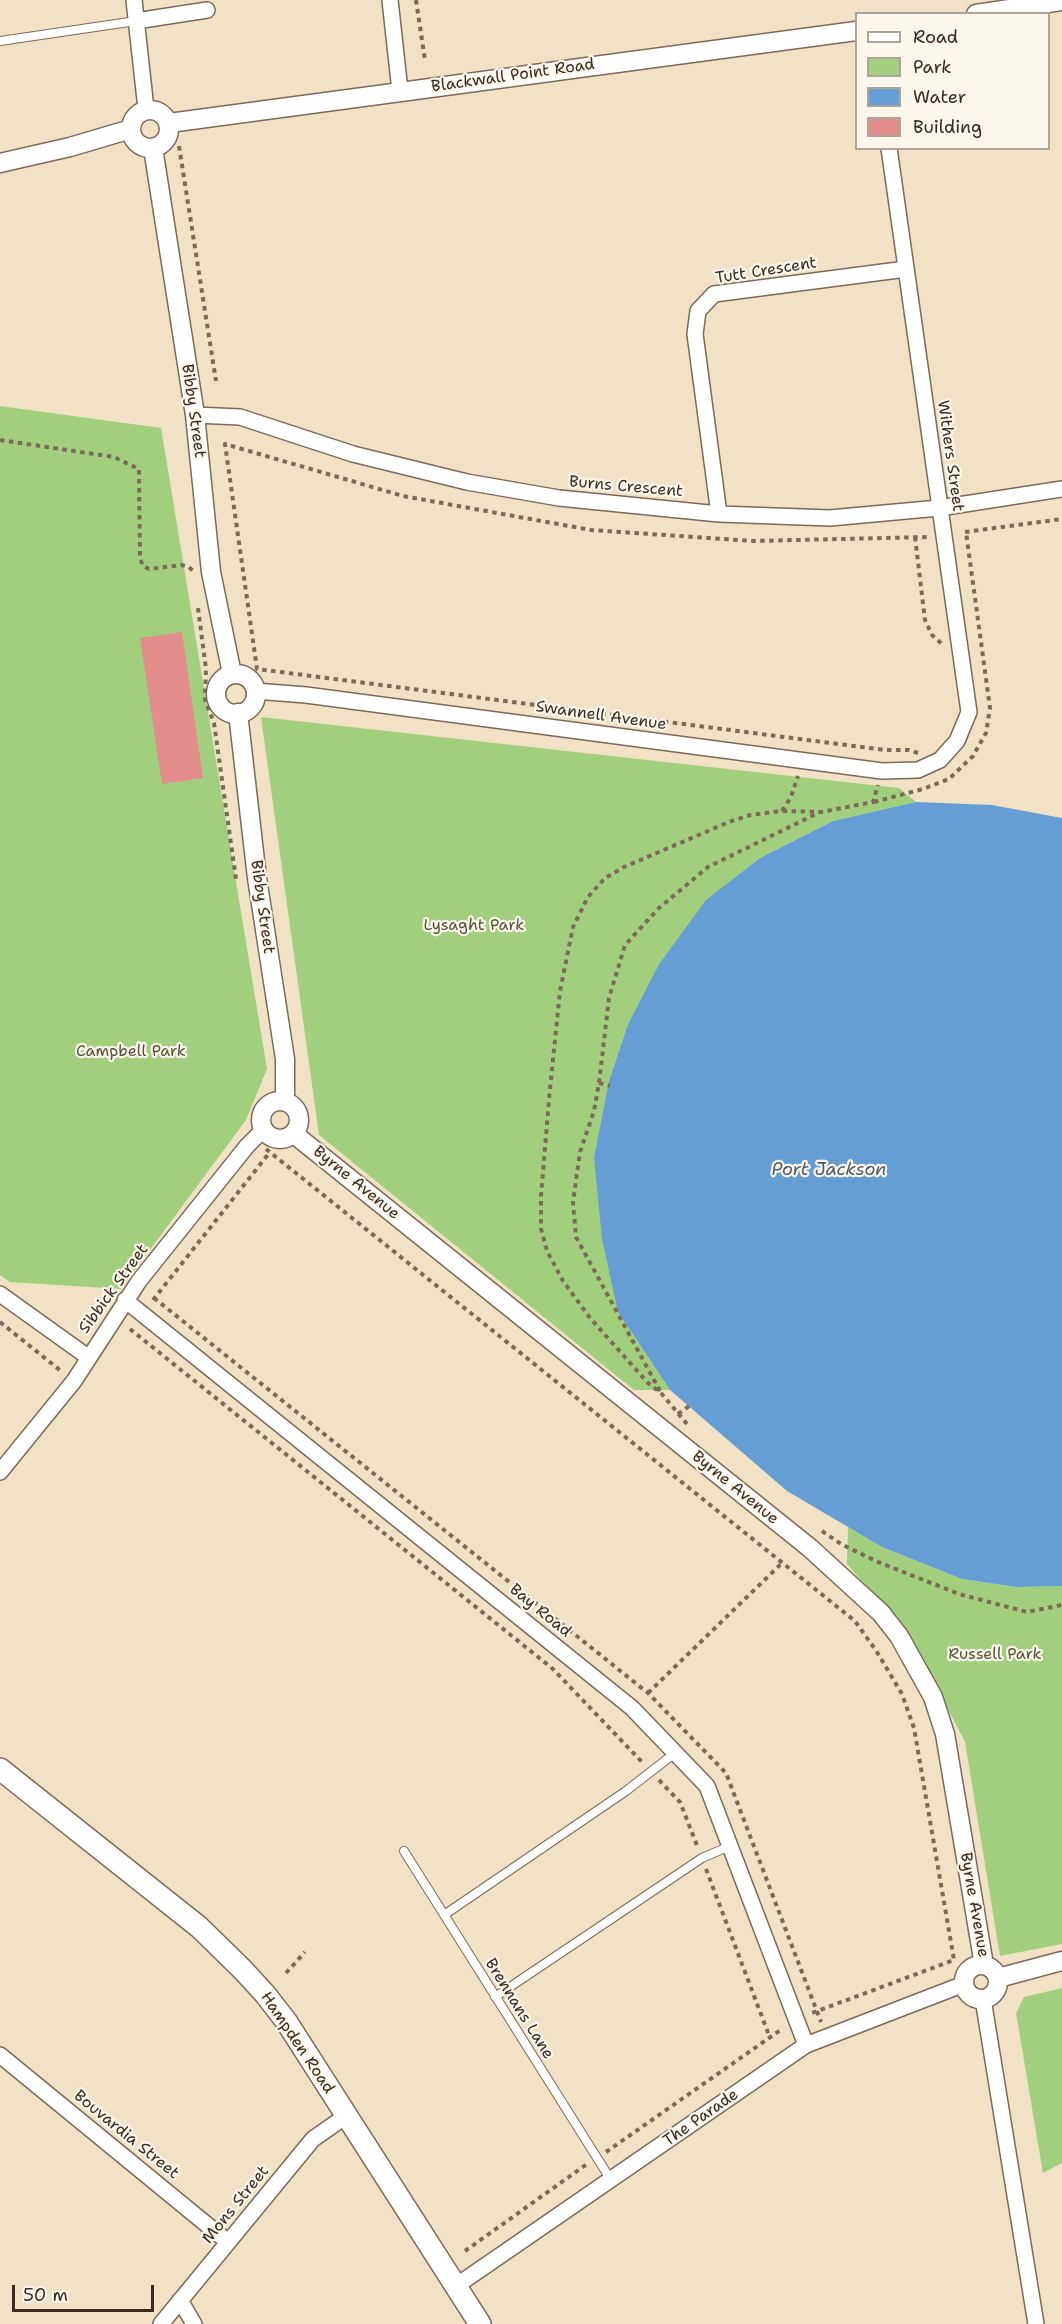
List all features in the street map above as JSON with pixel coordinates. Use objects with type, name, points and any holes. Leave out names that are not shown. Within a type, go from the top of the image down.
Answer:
[{"type":"main road","name":"Hampden Road","points":[[0,1769],[199,1927],[243,1970],[285,2021],[480,2324]]},
{"type":"street","points":[[134,0],[146,109]]},
{"type":"street","points":[[390,0],[400,91]]},
{"type":"street","points":[[983,8],[1062,1]]},
{"type":"street","points":[[136,21],[207,10]]},
{"type":"street","name":"Blackwall Point Road","points":[[169,123],[855,31]]},
{"type":"street","points":[[146,109],[162,113],[169,123],[170,129],[165,142],[153,148],[141,146],[135,141],[130,129],[135,117],[146,109]]},
{"type":"street","points":[[0,163],[70,147],[130,129]]},
{"type":"street","name":"Bibby Street","points":[[153,148],[195,415],[212,572],[232,674]]},
{"type":"street","name":"Withers Street","points":[[890,150],[969,712],[957,741],[940,760]]},
{"type":"street","name":"Tutt Crescent","points":[[719,514],[695,334],[698,311],[714,294],[906,269]]},
{"type":"street","name":"Burns Crescent","points":[[195,415],[240,417],[353,454],[467,482],[559,498],[719,514],[830,518],[939,508],[1062,489]]},
{"type":"street","points":[[232,674],[239,674],[250,680],[255,691],[252,706],[238,713],[226,711],[216,696],[216,690],[222,680],[232,674]]},
{"type":"street","name":"Swannell Avenue","points":[[255,691],[318,697],[882,771],[918,770],[940,760]]},
{"type":"street","name":"Bibby Street","points":[[238,713],[257,878],[285,1059],[285,1101]]},
{"type":"street","points":[[285,1101],[296,1109],[299,1115],[294,1134],[289,1138],[278,1140],[267,1135],[259,1135],[261,1118],[266,1106],[272,1102],[285,1101]]},
{"type":"street","name":"Byrne Avenue","points":[[294,1134],[810,1548],[881,1613],[899,1636],[933,1697],[945,1734],[984,1965]]},
{"type":"street","name":"Sibbick Street","points":[[0,1472],[74,1381],[125,1300],[259,1135]]},
{"type":"street","points":[[0,1294],[88,1357]]},
{"type":"street","name":"Bay Road","points":[[125,1300],[632,1708],[707,1786],[806,2045]]},
{"type":"street","points":[[998,1978],[1062,1961]]},
{"type":"street","points":[[984,1965],[993,1969],[999,1983],[994,1994],[983,1999],[972,1997],[965,1989],[964,1978],[969,1969],[984,1965]]},
{"type":"street","name":"The Parade","points":[[456,2286],[806,2045],[964,1984]]},
{"type":"street","points":[[983,1999],[1036,2324]]},
{"type":"street","name":"Bouvardia Street","points":[[0,2055],[228,2242]]},
{"type":"street","name":"Mons Street","points":[[161,2324],[313,2139],[346,2116]]},
{"type":"street","points":[[180,2300],[194,2324]]},
{"type":"lane","points":[[0,41],[136,21]]},
{"type":"lane","points":[[444,1915],[675,1753]]},
{"type":"lane","points":[[495,1997],[702,1858],[729,1846]]},
{"type":"lane","name":"Brennans Lane","points":[[404,1851],[611,2180]]},
{"type":"path","points":[[416,0],[424,60]]},
{"type":"path","points":[[179,146],[216,381]]},
{"type":"path","points":[[0,440],[114,457],[139,470],[140,558],[143,566],[149,569],[182,565],[189,567],[193,572],[195,582]]},
{"type":"path","points":[[225,444],[257,669],[885,750],[909,750],[921,754],[927,750]]},
{"type":"path","points":[[958,534],[1062,519]]},
{"type":"path","points":[[915,537],[925,620],[933,635],[944,647]]},
{"type":"path","points":[[197,604],[206,669],[204,700],[214,723],[236,879]]},
{"type":"path","points":[[782,811],[796,785],[800,761]]},
{"type":"path","points":[[661,1393],[648,1383],[590,1318],[563,1281],[547,1251],[541,1229],[541,1196],[560,991],[565,956],[573,927],[588,897],[605,878],[624,867],[750,815],[782,811],[821,812],[873,802],[882,771]]},
{"type":"path","points":[[688,1425],[661,1393],[576,1237],[573,1202],[580,1152],[594,1111],[599,1083],[609,998],[625,945],[659,908],[708,867],[821,812]]},
{"type":"path","points":[[599,1083],[610,1086]]},
{"type":"path","points":[[259,1135],[855,1622],[877,1652],[902,1694],[914,1728],[954,1960],[817,2012],[806,2014]]},
{"type":"path","points":[[0,1322],[74,1381]]},
{"type":"path","points":[[130,1329],[553,1669],[680,1802],[770,2038]]},
{"type":"path","points":[[678,1414],[692,1404]]},
{"type":"path","points":[[815,1526],[850,1549],[959,1594],[1027,1612],[1061,1605]]},
{"type":"path","points":[[648,1693],[782,1563]]},
{"type":"path","points":[[286,1973],[304,1952]]},
{"type":"path","points":[[465,2250],[783,2029]]},
{"type":"green space","name":"Campbell Park","points":[[0,406],[161,428],[267,1069],[246,1120],[121,1289],[10,1282],[0,1275]]},
{"type":"green space","name":"Lysaght Park","points":[[261,717],[899,788],[916,802],[833,821],[760,858],[706,901],[659,964],[628,1024],[609,1081],[594,1157],[618,1312],[670,1390],[634,1390],[319,1135]]},
{"type":"green space","name":"Russell Park","points":[[848,1527],[882,1547],[962,1579],[1016,1587],[1062,1586],[1062,1944],[1000,1956],[965,1742],[910,1636],[847,1564]]},
{"type":"green space","points":[[1062,1988],[1062,2163],[1043,2173],[1016,2013],[1024,1997]]},
{"type":"water","name":"Port Jackson","points":[[916,802],[992,805],[1062,818],[1062,1586],[1016,1587],[962,1579],[882,1547],[787,1491],[670,1390],[618,1312],[602,1239],[594,1157],[609,1081],[628,1024],[659,964],[706,900],[760,858],[833,821]]},
{"type":"building","points":[[182,632],[203,778],[162,784],[140,638]]}]
